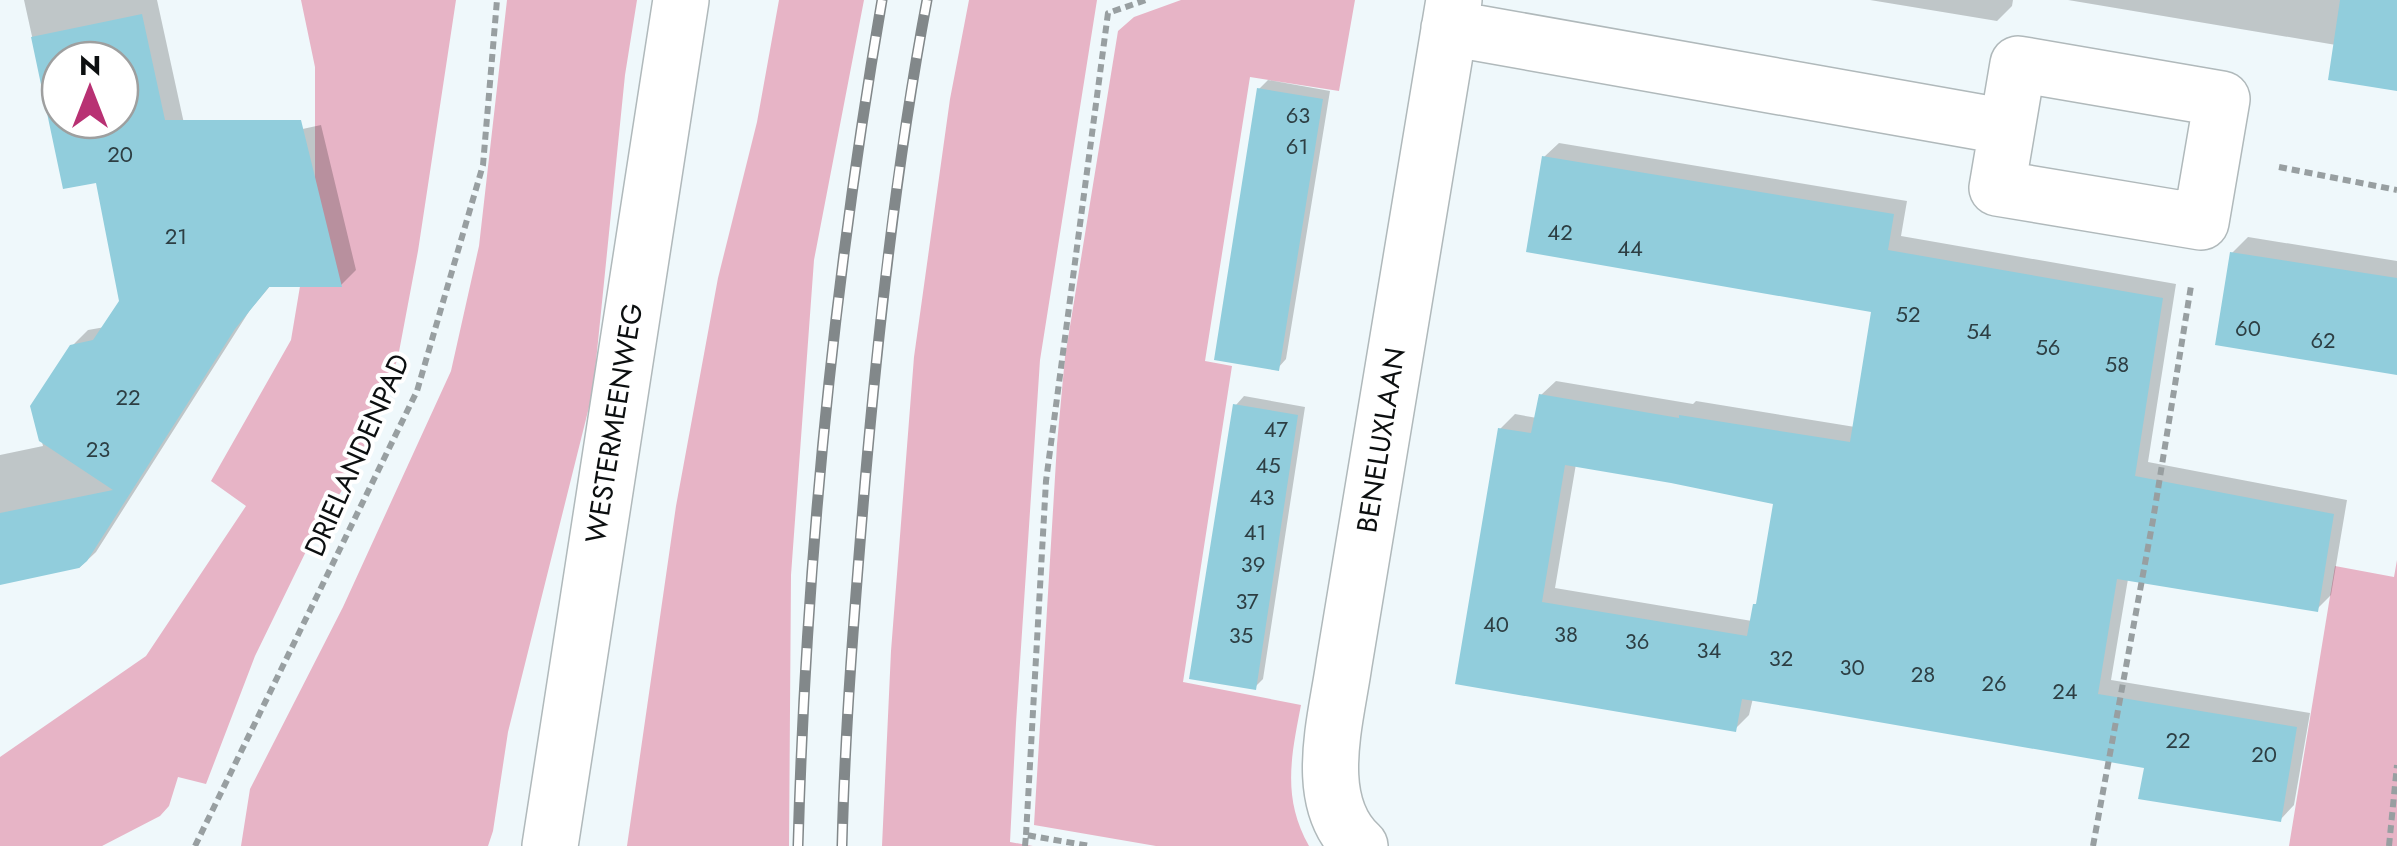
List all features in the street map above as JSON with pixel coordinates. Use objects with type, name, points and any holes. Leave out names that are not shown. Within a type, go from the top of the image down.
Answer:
[{"type":"street","name":"WESTERMEENWEG","points":[[550,846],[681,0]]},
{"type":"street","name":"BENELUXLAAN","points":[[1360,846],[1333,803],[1330,767],[1452,14],[2007,127]]},
{"type":"street","points":[[2018,64],[2222,99],[2202,222],[1997,188],[2007,127],[2018,64]]},
{"type":"path","name":"DRIELANDENPAD","points":[[195,846],[417,391],[483,165],[497,0]]},
{"type":"path","points":[[1026,846],[1046,481],[1110,0]]},
{"type":"path","points":[[1108,13],[1146,0]]},
{"type":"path","points":[[2214,155],[2397,190]]},
{"type":"path","points":[[2093,846],[2154,520],[2202,222]]},
{"type":"path","points":[[2389,846],[2397,764]]},
{"type":"path","points":[[1026,834],[1090,846]]},
{"type":"shaded area","points":[[301,0],[456,0],[398,357],[370,445],[313,537],[255,656],[206,784],[178,777],[169,806],[160,816],[102,846],[0,846],[0,757],[146,656],[246,506],[211,481],[291,340],[315,197],[315,67]]},
{"type":"shaded area","points":[[507,0],[637,0],[625,75],[593,391],[508,732],[493,831],[488,846],[241,846],[250,789],[343,607],[451,371],[479,246]]},
{"type":"shaded area","points":[[779,0],[864,0],[814,260],[791,575],[789,846],[627,846],[676,506],[718,278],[757,122]]},
{"type":"shaded area","points":[[969,0],[1097,0],[1040,360],[1010,842],[1033,846],[882,846],[891,651],[914,357],[950,99]]},
{"type":"shaded area","points":[[1181,0],[1355,0],[1339,91],[1250,77],[1205,361],[1232,366],[1183,682],[1301,705],[1291,777],[1295,811],[1309,846],[1156,846],[1034,825],[1065,357],[1118,31],[1134,17]]},
{"type":"shaded area","points":[[2397,560],[2397,846],[2289,846],[2335,566],[2394,577]]},
{"type":"building","points":[[2340,0],[2397,0],[2397,91],[2328,80]]},
{"type":"building","points":[[142,14],[165,120],[301,120],[342,287],[269,287],[235,329],[87,561],[79,568],[0,585],[0,513],[113,490],[39,441],[30,406],[70,345],[93,340],[119,301],[96,183],[63,189],[53,140],[140,140],[140,40],[40,40],[40,80],[31,37]]},
{"type":"building","points":[[1257,88],[1323,99],[1279,371],[1214,360]]},
{"type":"building","points":[[1542,156],[1894,214],[1888,250],[2163,298],[2135,476],[2334,514],[2318,612],[2117,579],[2098,694],[2297,727],[2281,822],[2138,799],[2144,768],[1809,710],[1742,699],[1736,732],[1455,684],[1498,428],[1531,433],[1539,394],[1850,442],[1871,312],[1526,252]],"holes":[[[1565,465],[1773,504],[1747,636],[1542,602]]]},
{"type":"building","points":[[2230,252],[2397,278],[2397,375],[2215,345]]},
{"type":"building","points":[[1233,404],[1298,415],[1256,690],[1189,679]]},
{"type":"railway","points":[[798,846],[808,634],[825,421],[850,210],[882,0]]},
{"type":"railway","points":[[842,846],[851,664],[876,361],[898,180],[927,0]]}]
